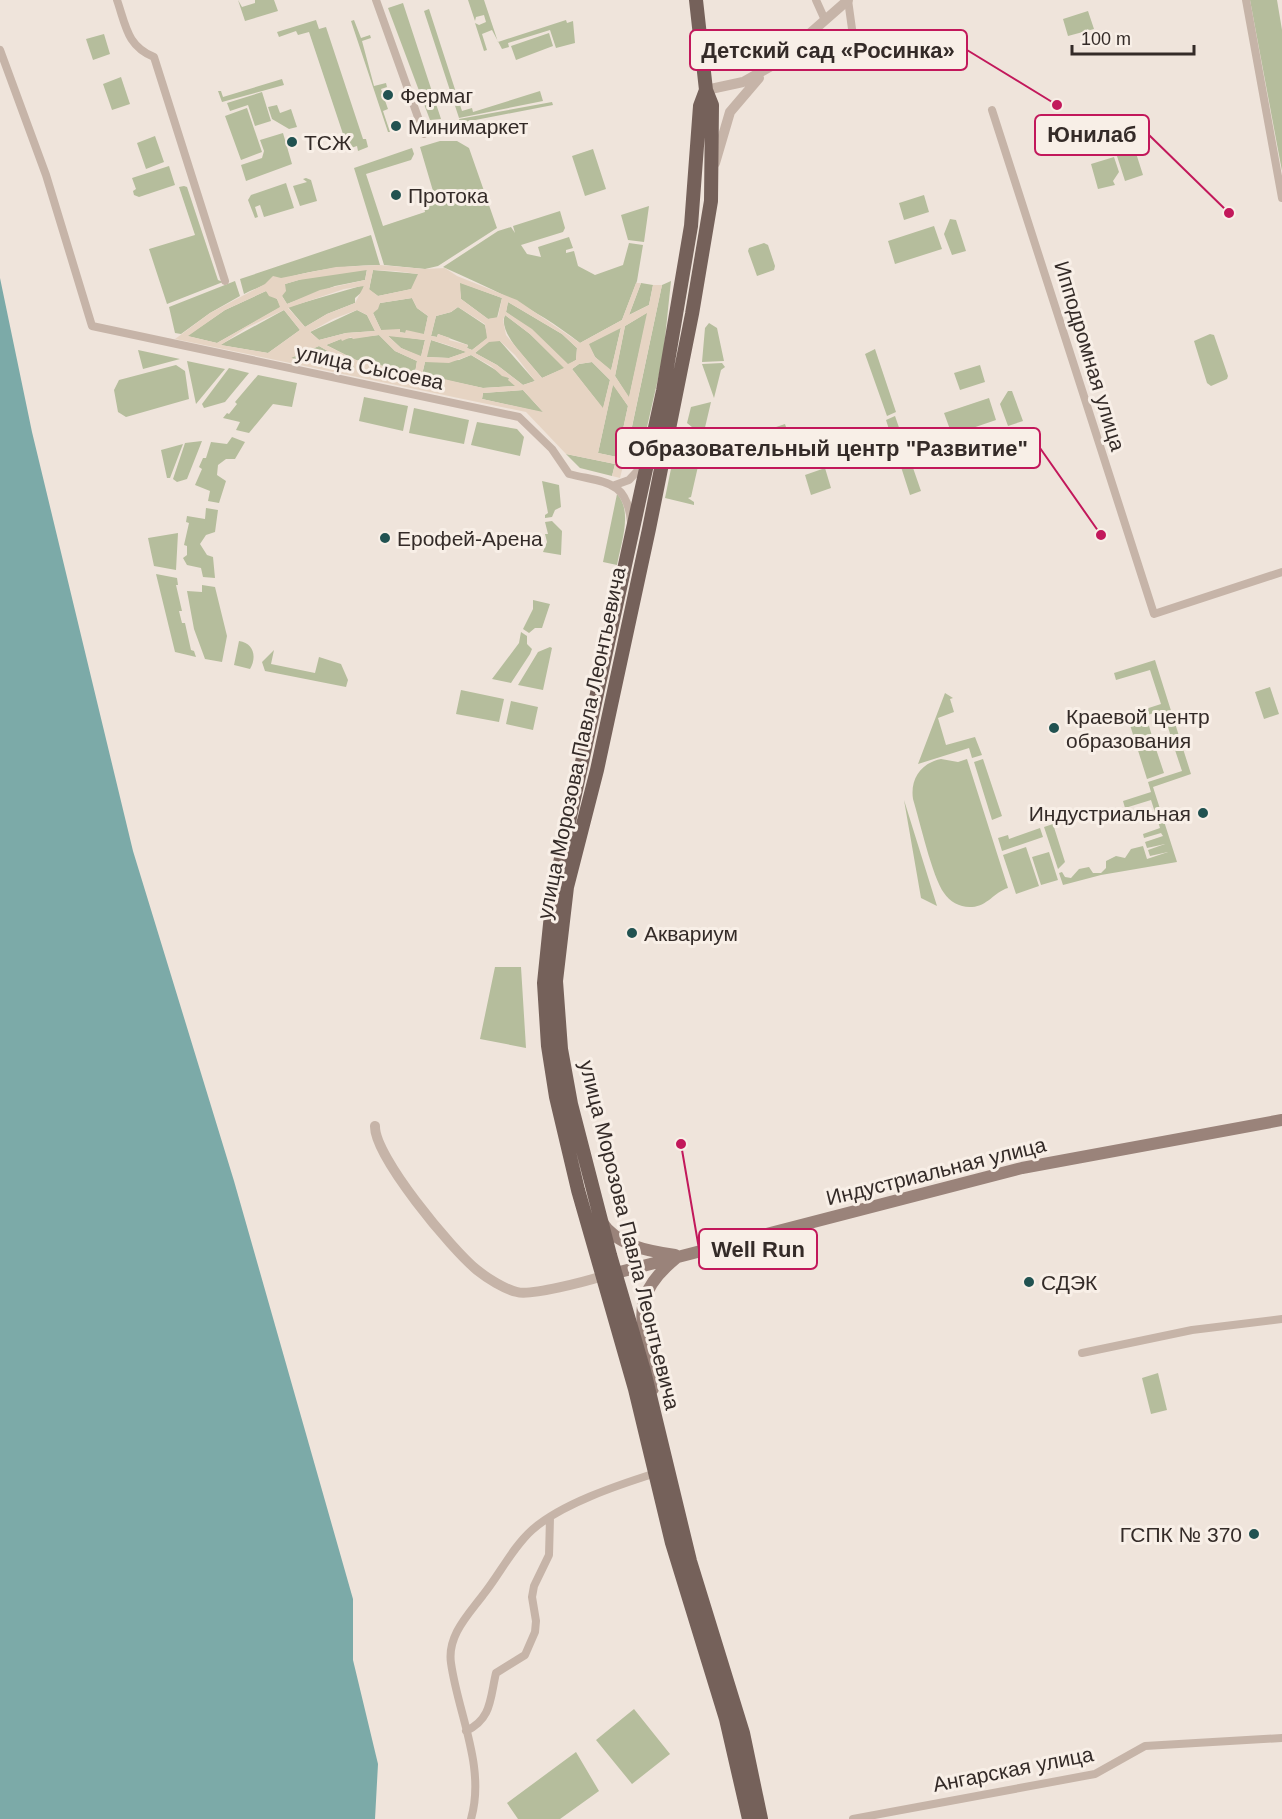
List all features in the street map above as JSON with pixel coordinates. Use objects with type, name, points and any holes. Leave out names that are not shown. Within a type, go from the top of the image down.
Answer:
[{"type":"main road","name":"улица Морозова Павла Леонтьевича","points":[[696,0],[706,90],[712,105],[711,188],[694,304],[667,440],[614,693],[567,887],[556,981],[561,1049],[571,1104],[606,1240],[609,1275],[635,1389],[677,1563],[726,1719],[749,1819]]},
{"type":"main road","name":"улица Морозова Павла Леонтьевича","points":[[706,90],[700,106],[691,226],[650,457],[553,895],[544,983],[548,1046],[556,1097],[578,1191],[609,1275],[655,1414],[690,1561],[742,1733],[761,1819]]},
{"type":"main road","name":"Индустриальная улица","points":[[609,1275],[1022,1168],[1282,1120]]},
{"type":"main road","points":[[593,1192],[602,1223],[615,1237],[644,1249],[680,1256]]},
{"type":"main road","points":[[655,1414],[653,1383],[641,1319],[642,1305],[652,1282],[680,1256]]},
{"type":"street","points":[[117,0],[132,44],[140,51],[154,57],[225,281]]},
{"type":"street","points":[[376,0],[424,134]]},
{"type":"street","points":[[816,0],[825,20]]},
{"type":"street","points":[[711,188],[715,163],[730,112],[748,88],[848,0]]},
{"type":"street","points":[[848,0],[857,65]]},
{"type":"street","points":[[1246,0],[1282,198]]},
{"type":"street","points":[[701,35],[725,53],[775,64]]},
{"type":"street","name":"улица Сысоева","points":[[0,50],[46,176],[92,326],[519,417],[552,449],[569,474],[615,485]]},
{"type":"street","points":[[706,90],[743,82],[775,64]]},
{"type":"street","name":"Ипподромная улица","points":[[992,110],[1154,614],[1282,572]]},
{"type":"street","points":[[632,533],[625,495],[615,485],[629,480],[650,457]]},
{"type":"street","points":[[375,1126],[377,1140],[394,1171],[452,1244],[476,1269],[488,1277],[518,1293],[577,1284],[609,1275]]},
{"type":"street","points":[[1082,1353],[1192,1330],[1282,1319]]},
{"type":"street","points":[[471,1819],[475,1794],[472,1759],[450,1660],[452,1642],[463,1621],[509,1556],[532,1529],[588,1499],[656,1473]]},
{"type":"street","points":[[466,1731],[479,1725],[485,1718],[495,1673],[525,1655],[529,1647],[537,1621],[532,1597],[534,1586],[549,1555],[550,1518]]},
{"type":"street","name":"Ангарская улица","points":[[853,1819],[1095,1774],[1145,1746],[1282,1738]]},
{"type":"green space","points":[[238,0],[242,7],[255,3],[255,0],[274,0],[278,11],[245,21]]},
{"type":"green space","points":[[468,0],[484,0],[497,40],[492,30],[482,34],[487,50],[484,51],[475,23],[479,25],[486,22],[484,15],[476,17],[475,21]]},
{"type":"green space","points":[[1250,0],[1277,0],[1282,30],[1282,171]]},
{"type":"green space","points":[[403,3],[441,119],[430,120],[388,8]]},
{"type":"green space","points":[[429,9],[462,111],[472,108],[473,112],[540,91],[543,101],[459,118],[424,11]]},
{"type":"green space","points":[[1088,11],[1094,29],[1068,36],[1063,19]]},
{"type":"green space","points":[[316,20],[319,29],[326,27],[363,139],[366,139],[368,147],[358,151],[357,146],[348,149],[309,32],[298,35],[296,31],[279,37],[277,32]]},
{"type":"green space","points":[[354,20],[361,38],[370,35],[371,38],[362,41],[374,86],[386,83],[387,87],[381,89],[388,109],[383,111],[390,132],[388,132],[351,21]]},
{"type":"green space","points":[[566,20],[567,23],[573,21],[575,43],[556,48],[550,30],[508,43],[509,47],[502,49],[498,42]]},
{"type":"green space","points":[[549,33],[553,46],[516,60],[511,46]]},
{"type":"green space","points":[[104,34],[110,54],[93,60],[86,39]]},
{"type":"green space","points":[[121,77],[130,104],[112,110],[103,84]]},
{"type":"green space","points":[[282,79],[284,85],[222,102],[218,91],[221,91],[223,97]]},
{"type":"green space","points":[[262,92],[271,121],[255,126],[248,105],[230,111],[227,103]]},
{"type":"green space","points":[[552,102],[553,105],[460,123],[459,119]]},
{"type":"green space","points":[[277,105],[280,113],[291,109],[297,127],[289,129],[272,119],[268,107]]},
{"type":"green space","points":[[247,108],[262,152],[241,160],[225,116]]},
{"type":"green space","points":[[283,133],[292,164],[246,181],[241,165],[262,158],[264,151],[260,140]]},
{"type":"green space","points":[[155,136],[164,162],[146,169],[137,143]]},
{"type":"green space","points":[[440,141],[457,141],[469,148],[497,228],[438,266],[425,269],[384,265],[354,168],[412,148],[414,154],[411,160],[366,174],[383,226],[425,212],[424,207],[433,198],[433,191],[420,147]]},
{"type":"green space","points":[[593,149],[606,189],[585,196],[572,156]]},
{"type":"green space","points":[[1135,150],[1143,175],[1125,181],[1117,156]]},
{"type":"green space","points":[[1114,157],[1119,172],[1113,181],[1115,185],[1098,189],[1091,164]]},
{"type":"green space","points":[[169,166],[175,185],[139,197],[134,195],[133,191],[136,189],[132,178]]},
{"type":"green space","points":[[303,179],[311,180],[317,201],[300,206],[293,186],[307,182]]},
{"type":"green space","points":[[286,183],[294,208],[264,217],[260,205],[255,207],[258,217],[255,218],[248,200],[251,195]]},
{"type":"green space","points":[[179,187],[187,187],[218,280],[223,282],[167,304],[149,249],[195,235]]},
{"type":"green space","points":[[924,195],[929,212],[904,220],[899,203]]},
{"type":"green space","points":[[649,206],[644,242],[628,240],[621,215]]},
{"type":"green space","points":[[560,211],[565,228],[563,232],[521,245],[527,254],[541,257],[538,247],[569,237],[573,248],[566,250],[566,253],[574,251],[578,266],[595,275],[623,265],[629,243],[643,245],[637,281],[622,320],[580,343],[531,310],[443,267],[498,231],[511,227],[515,233],[513,226]]},
{"type":"green space","points":[[950,219],[956,220],[966,251],[952,255],[944,234]]},
{"type":"green space","points":[[934,226],[942,249],[895,264],[888,241]]},
{"type":"green space","points":[[371,235],[380,265],[311,272],[277,281],[244,294],[240,279]]},
{"type":"green space","points":[[764,243],[768,245],[775,266],[774,270],[757,276],[748,251],[749,248]]},
{"type":"green space","points":[[367,269],[365,280],[335,286],[287,304],[282,296],[285,284],[315,275]]},
{"type":"green space","points":[[373,270],[419,274],[412,289],[378,296],[369,290]]},
{"type":"green space","points":[[235,281],[240,296],[210,313],[181,334],[175,333],[169,307]]},
{"type":"green space","points":[[671,281],[663,357],[639,462],[625,460],[662,285]]},
{"type":"green space","points":[[459,282],[502,298],[497,318],[488,319],[461,299]]},
{"type":"green space","points":[[641,283],[653,285],[649,305],[629,315]]},
{"type":"green space","points":[[364,285],[363,291],[355,298],[355,303],[327,314],[305,327],[288,307]]},
{"type":"green space","points":[[266,291],[277,299],[281,307],[217,343],[187,336],[225,310]]},
{"type":"green space","points":[[412,298],[417,308],[428,316],[424,335],[406,331],[406,333],[381,330],[373,313],[380,303]]},
{"type":"green space","points":[[508,302],[562,334],[577,348],[576,360],[568,365],[535,333],[506,312]]},
{"type":"green space","points":[[458,307],[485,325],[488,338],[472,350],[467,348],[468,345],[438,334],[437,337],[431,336],[436,316],[451,312]]},
{"type":"green space","points":[[284,310],[300,330],[268,353],[220,345]]},
{"type":"green space","points":[[357,310],[367,315],[375,331],[346,333],[319,340],[310,332]]},
{"type":"green space","points":[[648,312],[629,398],[615,376],[625,326]]},
{"type":"green space","points":[[505,315],[530,334],[565,368],[542,378],[510,339],[504,322]]},
{"type":"green space","points":[[709,323],[717,328],[724,361],[702,362],[705,328]]},
{"type":"green space","points":[[621,327],[611,371],[595,357],[588,344]]},
{"type":"green space","points":[[1210,334],[1214,335],[1228,376],[1227,379],[1211,386],[1207,383],[1194,341]]},
{"type":"green space","points":[[379,335],[395,351],[417,361],[415,373],[356,360],[326,345],[341,339]]},
{"type":"green space","points":[[387,335],[425,340],[421,357],[401,348]]},
{"type":"green space","points":[[431,340],[467,352],[449,358],[426,357]]},
{"type":"green space","points":[[489,341],[500,341],[535,381],[523,385],[497,365],[475,353]]},
{"type":"green space","points":[[319,346],[354,366],[352,371],[290,358]]},
{"type":"green space","points":[[875,349],[896,412],[887,416],[865,354]]},
{"type":"green space","points":[[138,350],[180,359],[143,369]]},
{"type":"green space","points":[[471,355],[509,378],[516,386],[483,388],[422,375],[425,362],[459,360]]},
{"type":"green space","points":[[187,361],[225,369],[196,404]]},
{"type":"green space","points":[[592,362],[610,380],[603,409],[572,369],[579,364]]},
{"type":"green space","points":[[722,363],[725,367],[721,370],[714,398],[702,364]]},
{"type":"green space","points":[[176,365],[185,371],[189,399],[126,417],[118,412],[114,390],[119,380]]},
{"type":"green space","points":[[980,365],[985,382],[960,390],[954,373]]},
{"type":"green space","points":[[229,368],[249,373],[225,402],[204,408],[202,404]]},
{"type":"green space","points":[[258,375],[297,383],[292,407],[273,404],[249,433],[236,430],[240,422],[223,418],[227,413],[229,414],[237,404],[235,402]]},
{"type":"green space","points":[[613,384],[628,406],[617,457],[598,453]]},
{"type":"green space","points":[[523,390],[544,413],[482,399],[483,393]]},
{"type":"green space","points":[[1008,391],[1012,391],[1023,421],[1008,426],[1000,404]]},
{"type":"green space","points":[[364,397],[408,406],[403,431],[359,421]]},
{"type":"green space","points":[[989,398],[996,420],[952,435],[944,413]]},
{"type":"green space","points":[[711,402],[703,436],[687,423],[691,407]]},
{"type":"green space","points":[[414,408],[469,420],[464,444],[409,433]]},
{"type":"green space","points":[[895,416],[921,491],[910,495],[886,420]]},
{"type":"green space","points":[[477,422],[517,429],[524,437],[520,456],[471,445]]},
{"type":"green space","points":[[785,424],[790,439],[766,447],[761,432]]},
{"type":"green space","points":[[687,427],[704,440],[691,497],[688,498],[694,502],[694,505],[665,498],[673,459]]},
{"type":"green space","points":[[232,437],[245,442],[235,459],[226,459],[218,465],[217,475],[226,481],[219,503],[208,501],[210,491],[195,485],[202,469],[199,467],[203,458],[206,458],[211,442],[227,444]]},
{"type":"green space","points":[[202,441],[187,479],[177,482],[173,479],[185,443]]},
{"type":"green space","points":[[183,444],[170,478],[167,478],[161,450]]},
{"type":"green space","points":[[566,454],[615,464],[612,476],[580,468]]},
{"type":"green space","points":[[825,468],[831,488],[811,495],[805,475]]},
{"type":"green space","points":[[542,481],[559,485],[561,507],[555,510],[552,517],[545,518],[548,513]]},
{"type":"green space","points":[[617,494],[622,501],[625,518],[617,565],[603,562]]},
{"type":"green space","points":[[206,508],[218,510],[215,532],[206,535],[200,544],[207,555],[213,557],[215,578],[203,577],[201,568],[187,565],[183,558],[187,555],[187,546],[184,545],[189,523],[186,522],[187,516],[205,519]]},
{"type":"green space","points":[[552,521],[562,531],[561,555],[543,552],[547,542],[545,534],[548,534],[545,522]]},
{"type":"green space","points":[[178,533],[176,570],[154,566],[148,538]]},
{"type":"green space","points":[[156,574],[177,578],[178,585],[176,585],[182,611],[179,611],[182,623],[185,623],[191,650],[194,651],[196,657],[175,652]]},
{"type":"green space","points":[[202,585],[215,587],[227,636],[222,662],[205,659],[194,629],[187,591],[202,592]]},
{"type":"green space","points":[[533,600],[550,604],[542,628],[535,628],[529,633],[523,629],[533,609]]},
{"type":"green space","points":[[521,632],[527,636],[527,644],[532,649],[530,654],[511,683],[492,679],[519,643]]},
{"type":"green space","points":[[239,641],[244,642],[253,651],[250,669],[234,665]]},
{"type":"green space","points":[[552,648],[543,690],[518,685],[538,652]]},
{"type":"green space","points":[[274,650],[271,664],[315,673],[319,657],[341,664],[348,680],[346,687],[265,671],[262,662]]},
{"type":"green space","points":[[1155,660],[1191,774],[1153,787],[1177,862],[1101,875],[1063,885],[1059,873],[1062,872],[1065,877],[1071,878],[1079,869],[1089,867],[1093,873],[1101,873],[1106,868],[1106,861],[1116,856],[1125,858],[1131,849],[1143,846],[1147,859],[1168,852],[1150,856],[1148,850],[1165,844],[1147,848],[1145,842],[1163,836],[1161,833],[1144,838],[1143,834],[1160,828],[1151,800],[1125,808],[1123,801],[1151,792],[1148,782],[1182,771],[1173,744],[1156,749],[1164,773],[1147,779],[1130,725],[1147,719],[1154,743],[1171,737],[1163,710],[1129,721],[1127,715],[1161,704],[1150,670],[1116,680],[1114,673]]},
{"type":"green space","points":[[1270,687],[1279,714],[1264,719],[1255,692]]},
{"type":"green space","points":[[461,690],[504,699],[499,722],[456,714]]},
{"type":"green space","points":[[945,693],[953,698],[950,699],[954,712],[938,718],[946,745],[975,737],[982,755],[972,758],[969,748],[918,764]]},
{"type":"green space","points":[[511,701],[538,707],[533,730],[506,724]]},
{"type":"green space","points":[[941,759],[958,762],[967,759],[1008,888],[978,906],[960,905],[944,893],[931,862],[913,799],[913,785],[918,773],[928,764]]},
{"type":"green space","points":[[983,759],[1002,816],[992,820],[974,762]]},
{"type":"green space","points":[[904,800],[937,906],[921,898]]},
{"type":"green space","points":[[1053,824],[1065,862],[1058,869],[1044,827]]},
{"type":"green space","points":[[1040,828],[1043,837],[1002,851],[998,838],[1008,835],[1009,839]]},
{"type":"green space","points":[[1026,847],[1039,886],[1016,894],[1003,855]]},
{"type":"green space","points":[[1049,852],[1058,880],[1041,885],[1032,857]]},
{"type":"green space","points":[[495,967],[521,967],[526,1048],[480,1039]]},
{"type":"green space","points":[[1158,1373],[1167,1410],[1151,1414],[1142,1378]]},
{"type":"green space","points":[[634,1709],[670,1754],[632,1784],[596,1740]]},
{"type":"green space","points":[[576,1752],[599,1791],[560,1819],[518,1819],[507,1803]]},
{"type":"shaded area","points":[[380,265],[425,269],[445,268],[457,276],[517,300],[580,343],[622,320],[636,283],[641,283],[629,315],[649,305],[653,285],[662,285],[625,459],[639,462],[636,468],[623,466],[620,478],[612,476],[615,464],[566,454],[526,412],[175,339],[210,313],[265,284],[273,276],[281,278],[336,267]],"holes":[[[367,270],[365,280],[320,290],[287,304],[282,296],[286,291],[285,284],[299,280]],[[373,270],[418,274],[411,289],[378,296],[369,289]],[[460,283],[502,298],[498,317],[488,319],[461,299]],[[364,286],[355,303],[327,314],[305,327],[288,308],[344,289]],[[266,291],[269,296],[277,299],[280,307],[217,343],[188,336],[225,310]],[[412,298],[417,308],[428,316],[424,334],[406,330],[405,333],[400,332],[400,329],[381,330],[373,313],[378,309],[380,303]],[[508,302],[562,334],[577,348],[576,360],[568,364],[532,329],[506,312]],[[458,307],[485,324],[487,338],[472,350],[467,348],[468,345],[449,340],[450,338],[438,334],[437,337],[431,336],[436,316],[451,312]],[[284,310],[300,330],[268,353],[221,345],[246,328]],[[357,310],[367,315],[375,331],[346,333],[319,340],[310,332],[333,319]],[[647,313],[629,397],[615,376],[625,326]],[[505,315],[530,334],[564,368],[542,378],[506,335],[503,320]],[[621,328],[611,370],[595,357],[589,344]],[[379,335],[395,351],[417,361],[415,373],[356,360],[326,345],[341,339],[342,341],[351,337],[353,339]],[[388,336],[425,340],[421,356],[401,348]],[[431,340],[466,352],[449,358],[427,357]],[[500,341],[515,355],[535,381],[523,385],[497,365],[475,353],[489,342]],[[319,346],[354,366],[352,371],[291,358]],[[471,355],[491,366],[502,376],[509,378],[508,380],[515,386],[483,388],[422,374],[425,362],[449,363]],[[592,362],[610,380],[603,408],[572,369],[579,364]],[[613,385],[628,406],[617,457],[598,453]],[[523,390],[543,412],[482,399],[483,393]]]},
{"type":"water","points":[[0,278],[32,432],[133,851],[234,1181],[353,1599],[353,1660],[378,1764],[375,1819],[0,1819]]},
{"type":"place","name":"Фермаг","points":[[388,95]]},
{"type":"place","name":"Детский сад «Росинка»","points":[[1057,105]]},
{"type":"place","name":"Минимаркет","points":[[396,126]]},
{"type":"place","name":"ТСЖ","points":[[292,142]]},
{"type":"place","name":"Протока","points":[[396,195]]},
{"type":"place","name":"Юнилаб","points":[[1229,213]]},
{"type":"place","name":"Образовательный центр \"Развитие\"","points":[[1101,535]]},
{"type":"place","name":"Ерофей-Арена","points":[[385,538]]},
{"type":"place","name":"Краевой центр образования","points":[[1054,728]]},
{"type":"place","name":"Индустриальная","points":[[1203,813]]},
{"type":"place","name":"Аквариум","points":[[632,933]]},
{"type":"place","name":"Well Run","points":[[681,1144]]},
{"type":"place","name":"СДЭК","points":[[1029,1282]]},
{"type":"place","name":"ГСПК № 370","points":[[1254,1534]]}]
